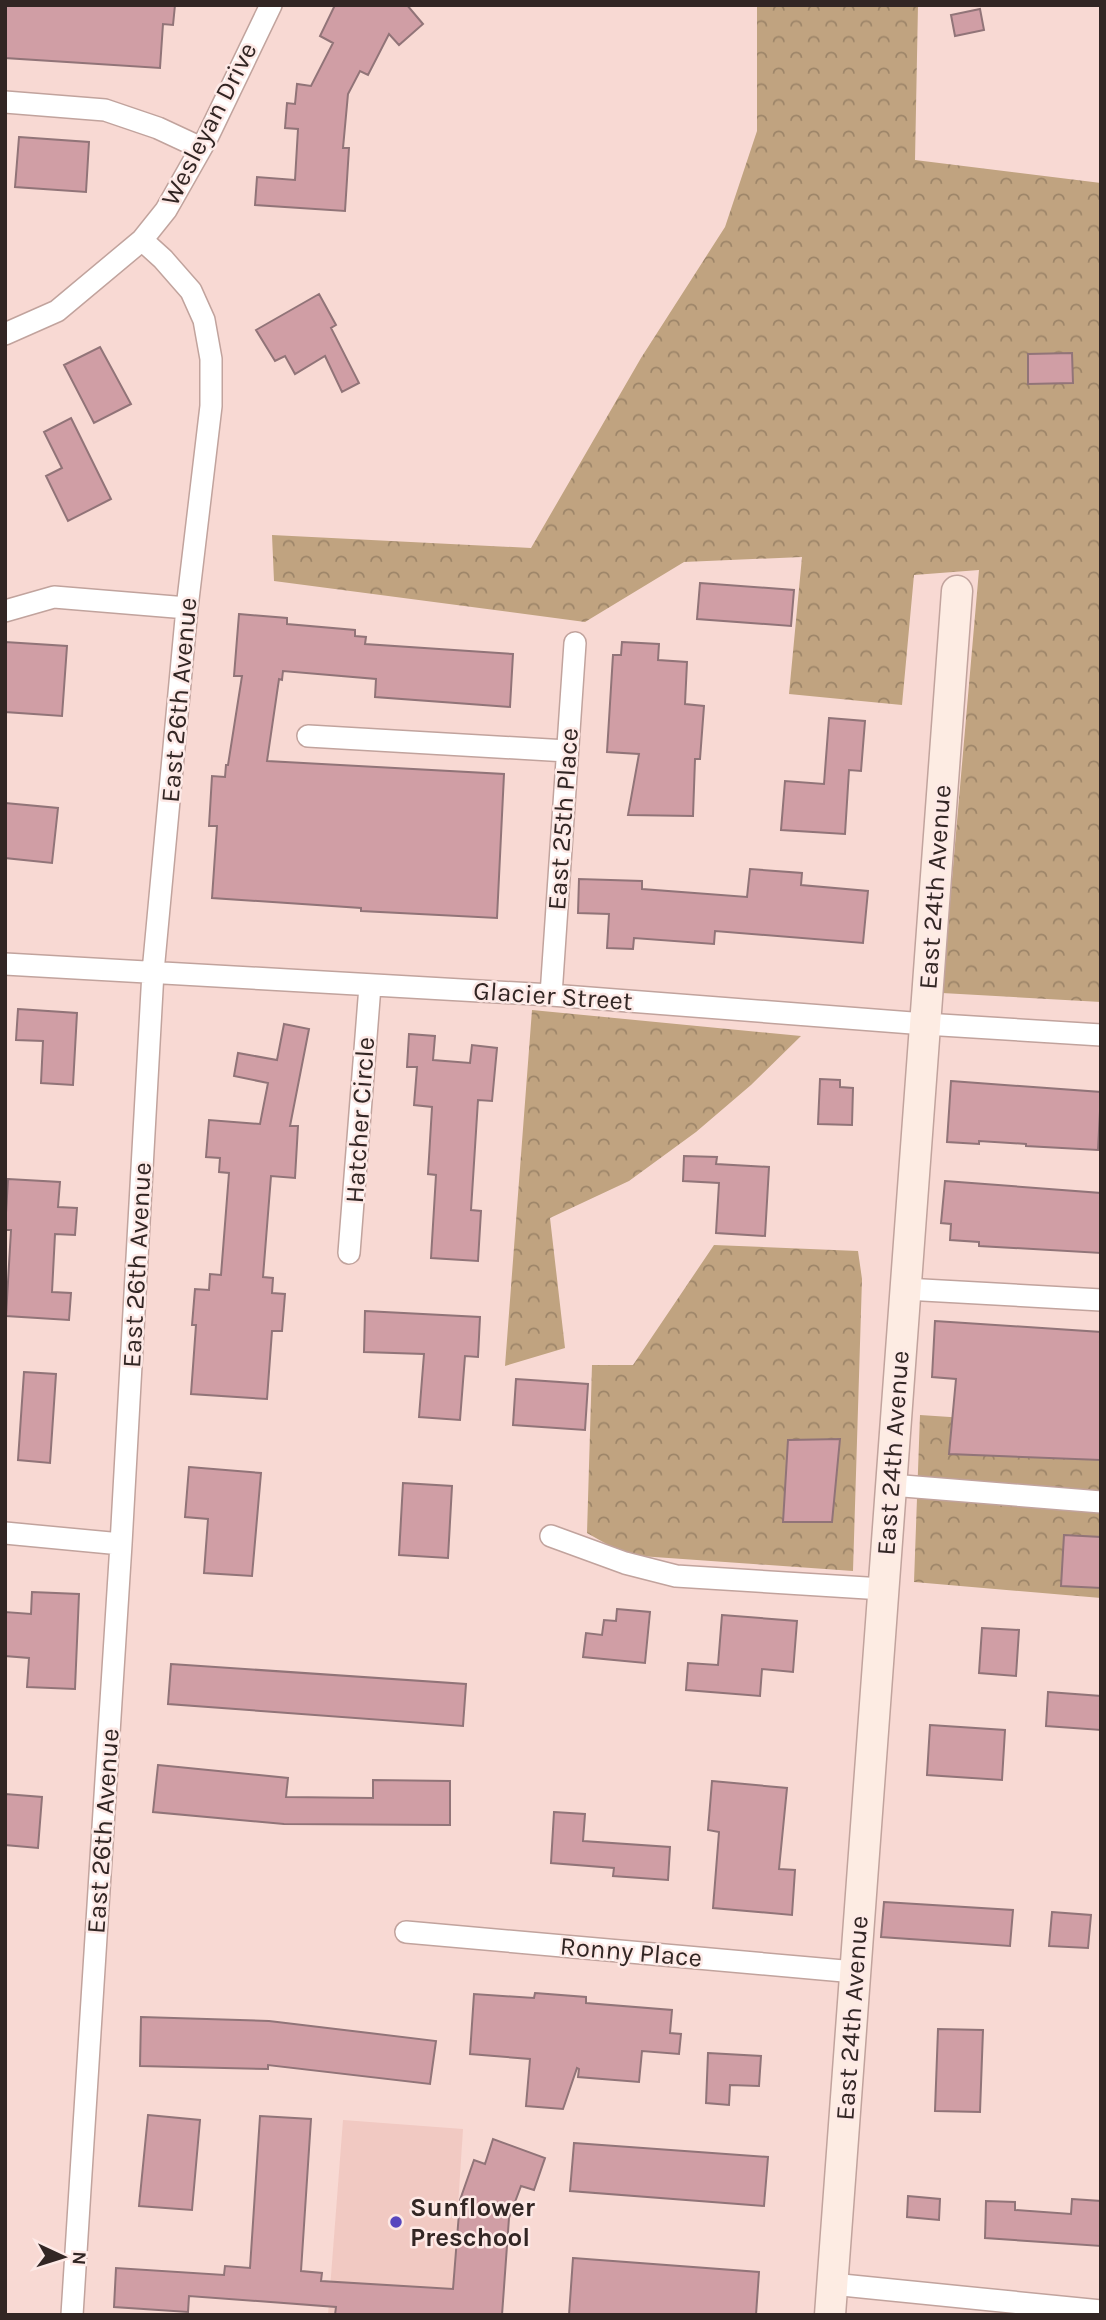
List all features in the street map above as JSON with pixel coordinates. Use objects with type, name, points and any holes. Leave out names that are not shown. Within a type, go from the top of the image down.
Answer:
[{"type":"street","name":"Wesleyan Drive","points":[[5,334],[57,311],[142,240],[166,211],[201,148],[271,5]]},
{"type":"street","points":[[5,102],[105,110],[158,128],[201,148]]},
{"type":"street","name":"East 26th Avenue","points":[[72,2315],[121,1544],[153,972],[187,608],[211,405],[211,359],[204,320],[191,291],[142,240]]},
{"type":"street","name":"East 24th Avenue","points":[[830,2315],[957,591]]},
{"type":"street","points":[[5,611],[54,597],[187,608]]},
{"type":"street","name":"East 25th Place","points":[[551,995],[575,643]]},
{"type":"street","points":[[308,736],[567,751]]},
{"type":"street","name":"Glacier Street","points":[[5,964],[551,995],[1101,1035]]},
{"type":"street","name":"Hatcher Circle","points":[[349,1254],[370,986]]},
{"type":"street","points":[[905,1289],[1101,1300]]},
{"type":"street","points":[[891,1485],[1101,1502]]},
{"type":"street","points":[[5,1533],[121,1544]]},
{"type":"street","points":[[551,1536],[625,1563],[676,1576],[883,1589]]},
{"type":"street","name":"Ronny Place","points":[[406,1932],[855,1972]]},
{"type":"street","points":[[832,2284],[1101,2311]]},
{"type":"shaded area","name":"Sunflower Preschool","points":[[343,2120],[463,2129],[451,2315],[328,2315]]},
{"type":"green space","points":[[757,5],[918,5],[915,160],[1101,183],[1101,1002],[942,993],[979,570],[914,575],[902,705],[789,694],[802,557],[684,562],[585,622],[274,581],[272,535],[531,548],[641,358],[725,227],[757,131]]},
{"type":"green space","points":[[532,1010],[801,1036],[751,1085],[696,1132],[629,1181],[550,1218],[565,1348],[505,1366]]},
{"type":"green space","points":[[714,1245],[858,1251],[862,1279],[853,1571],[626,1555],[587,1533],[592,1365],[633,1365]]},
{"type":"green space","points":[[920,1415],[1101,1427],[1101,1598],[914,1582]]},
{"type":"building","points":[[5,5],[175,5],[173,25],[163,24],[160,68],[5,58]]},
{"type":"building","points":[[335,5],[407,5],[423,24],[399,45],[389,34],[368,75],[360,71],[348,94],[343,148],[349,148],[345,211],[255,205],[257,177],[295,180],[298,129],[285,128],[287,103],[295,104],[297,84],[311,86],[333,43],[320,36]]},
{"type":"building","points":[[980,9],[984,30],[955,36],[951,15]]},
{"type":"building","points":[[19,137],[89,142],[86,192],[15,187]]},
{"type":"building","points":[[319,294],[336,325],[331,328],[359,383],[342,392],[325,356],[295,374],[285,356],[275,361],[256,330]]},
{"type":"building","points":[[100,347],[131,404],[94,423],[64,365]]},
{"type":"building","points":[[1072,353],[1073,383],[1028,384],[1028,354]]},
{"type":"building","points":[[71,418],[111,499],[68,521],[46,476],[62,468],[44,432]]},
{"type":"building","points":[[700,583],[794,590],[791,626],[697,619]]},
{"type":"building","points":[[239,614],[287,618],[287,624],[355,630],[355,636],[366,637],[365,644],[513,654],[510,707],[375,697],[376,679],[283,671],[282,680],[279,679],[267,761],[504,774],[497,918],[361,911],[361,908],[212,898],[217,826],[209,826],[212,776],[225,777],[228,765],[242,676],[234,676]]},
{"type":"building","points":[[5,642],[67,646],[62,716],[5,712]]},
{"type":"building","points":[[622,642],[659,644],[658,660],[687,662],[685,704],[704,706],[700,759],[695,759],[693,816],[628,815],[639,754],[607,752],[613,655],[621,655]]},
{"type":"building","points":[[829,718],[865,721],[861,771],[849,770],[845,834],[781,830],[785,781],[824,784]]},
{"type":"building","points":[[5,803],[58,808],[52,863],[5,858]]},
{"type":"building","points":[[750,869],[802,873],[801,885],[868,891],[863,943],[715,931],[714,944],[634,938],[633,949],[607,948],[609,914],[578,913],[579,879],[642,881],[642,889],[747,897]]},
{"type":"building","points":[[18,1009],[77,1013],[73,1085],[41,1083],[43,1041],[16,1040]]},
{"type":"building","points":[[284,1024],[309,1029],[290,1126],[298,1126],[295,1178],[271,1176],[263,1277],[273,1278],[272,1293],[285,1294],[282,1331],[272,1331],[267,1399],[191,1394],[196,1325],[192,1325],[195,1289],[209,1290],[210,1274],[221,1275],[229,1173],[219,1172],[220,1158],[206,1157],[209,1120],[260,1124],[268,1083],[234,1076],[238,1053],[277,1060]]},
{"type":"building","points":[[409,1034],[435,1036],[433,1060],[470,1063],[472,1045],[497,1048],[492,1101],[478,1100],[471,1210],[481,1211],[478,1261],[431,1258],[436,1175],[428,1174],[432,1107],[414,1105],[417,1067],[407,1067]]},
{"type":"building","points":[[820,1079],[840,1080],[840,1087],[853,1088],[852,1125],[818,1124]]},
{"type":"building","points":[[951,1081],[1101,1092],[1098,1150],[979,1141],[979,1144],[947,1142]]},
{"type":"building","points":[[684,1156],[717,1157],[716,1164],[769,1167],[765,1236],[716,1233],[719,1183],[683,1181]]},
{"type":"building","points":[[8,1179],[60,1182],[58,1207],[77,1208],[75,1235],[55,1234],[52,1292],[71,1293],[69,1320],[6,1316],[11,1230],[5,1230]]},
{"type":"building","points":[[945,1181],[1101,1193],[1101,1253],[979,1246],[979,1242],[950,1240],[951,1224],[941,1223]]},
{"type":"building","points":[[365,1311],[480,1317],[478,1357],[465,1356],[460,1420],[419,1417],[424,1354],[364,1352]]},
{"type":"building","points":[[935,1321],[1101,1332],[1101,1460],[949,1454],[956,1379],[932,1377]]},
{"type":"building","points":[[24,1372],[56,1374],[50,1463],[18,1460]]},
{"type":"building","points":[[516,1379],[588,1384],[585,1430],[513,1425]]},
{"type":"building","points":[[840,1439],[832,1522],[783,1522],[788,1440]]},
{"type":"building","points":[[189,1467],[261,1473],[252,1576],[204,1573],[208,1519],[185,1517]]},
{"type":"building","points":[[403,1483],[452,1486],[448,1558],[399,1555]]},
{"type":"building","points":[[1064,1535],[1101,1537],[1101,1588],[1061,1586]]},
{"type":"building","points":[[32,1592],[79,1594],[75,1689],[27,1687],[29,1658],[5,1656],[5,1612],[31,1614]]},
{"type":"building","points":[[617,1609],[650,1612],[645,1663],[583,1657],[586,1633],[602,1635],[604,1620],[616,1621]]},
{"type":"building","points":[[722,1615],[797,1621],[793,1672],[762,1669],[760,1696],[686,1690],[688,1663],[718,1665]]},
{"type":"building","points":[[982,1628],[1019,1630],[1016,1676],[979,1673]]},
{"type":"building","points":[[171,1664],[466,1684],[463,1726],[168,1704]]},
{"type":"building","points":[[1048,1692],[1101,1696],[1101,1730],[1046,1726]]},
{"type":"building","points":[[930,1725],[1005,1730],[1002,1780],[927,1775]]},
{"type":"building","points":[[158,1765],[288,1778],[286,1797],[373,1798],[373,1780],[450,1781],[450,1825],[284,1824],[153,1812]]},
{"type":"building","points":[[712,1781],[787,1788],[779,1869],[795,1870],[792,1915],[713,1908],[719,1832],[708,1830]]},
{"type":"building","points":[[5,1794],[42,1797],[38,1848],[5,1845]]},
{"type":"building","points":[[554,1812],[585,1814],[583,1841],[670,1847],[668,1880],[613,1876],[614,1868],[551,1863]]},
{"type":"building","points":[[884,1902],[1013,1910],[1010,1946],[881,1937]]},
{"type":"building","points":[[1052,1912],[1091,1915],[1088,1948],[1049,1946]]},
{"type":"building","points":[[535,1993],[586,1997],[586,2003],[672,2010],[670,2033],[681,2034],[679,2054],[642,2051],[639,2082],[578,2077],[577,2068],[563,2109],[526,2106],[530,2059],[470,2054],[474,1994],[534,1998]]},
{"type":"building","points":[[141,2017],[269,2021],[436,2041],[430,2084],[268,2065],[268,2069],[140,2066]]},
{"type":"building","points":[[938,2029],[983,2030],[980,2112],[935,2111]]},
{"type":"building","points":[[708,2053],[761,2056],[759,2086],[730,2085],[729,2105],[706,2103]]},
{"type":"building","points":[[148,2115],[200,2120],[192,2210],[139,2206]]},
{"type":"building","points":[[260,2116],[311,2119],[301,2271],[322,2273],[321,2281],[453,2289],[460,2200],[474,2160],[485,2164],[493,2139],[545,2158],[534,2190],[521,2186],[509,2218],[502,2315],[335,2315],[336,2307],[189,2296],[188,2312],[114,2307],[116,2268],[224,2275],[225,2266],[250,2268]]},
{"type":"building","points":[[574,2143],[768,2157],[764,2206],[570,2191]]},
{"type":"building","points":[[908,2196],[940,2199],[939,2220],[907,2217]]},
{"type":"building","points":[[1072,2199],[1101,2201],[1101,2246],[985,2238],[986,2201],[1015,2202],[1015,2210],[1071,2214]]},
{"type":"building","points":[[573,2258],[759,2272],[756,2315],[569,2315]]},
{"type":"place","name":"Sunflower Preschool","points":[[396,2222]]}]
